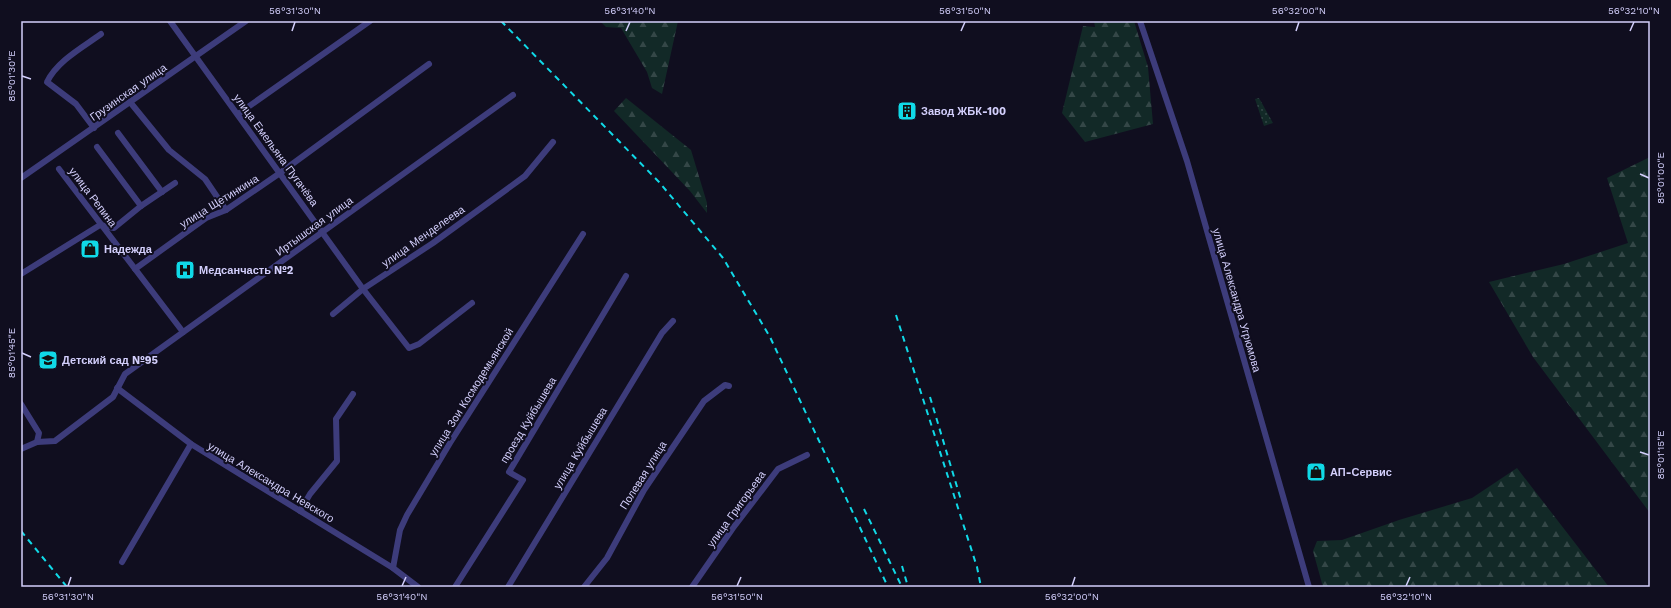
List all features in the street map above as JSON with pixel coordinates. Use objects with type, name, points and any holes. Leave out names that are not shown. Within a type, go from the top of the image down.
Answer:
[{"type":"street","name":"улица Емельяна Пугачёва","points":[[170,21],[363,289],[409,348],[419,344],[472,303]]},
{"type":"street","name":"Грузинская улица","points":[[21,178],[197,57],[246,21]]},
{"type":"street","points":[[238,114],[370,21]]},
{"type":"street","name":"улица Александра Угрюмова","points":[[1140,21],[1187,161],[1309,587]]},
{"type":"street","points":[[94,128],[76,104],[48,82],[51,73],[72,55],[101,34]]},
{"type":"street","name":"улица Щетинкина","points":[[135,269],[206,218],[226,210],[280,173],[429,64]]},
{"type":"street","name":"Иртышская улица","points":[[21,450],[37,442],[55,441],[113,398],[125,374],[513,94]]},
{"type":"street","points":[[130,102],[169,150],[206,180],[226,210]]},
{"type":"street","points":[[118,133],[162,192]]},
{"type":"street","name":"улица Менделеева","points":[[333,314],[363,289],[433,243],[525,176],[553,142]]},
{"type":"street","points":[[97,147],[141,206]]},
{"type":"street","name":"улица Репина","points":[[59,169],[100,225],[184,332]]},
{"type":"street","points":[[21,274],[100,225],[114,228],[141,206],[175,183]]},
{"type":"street","name":"улица Зои Космодемьянской","points":[[393,568],[400,530],[407,515],[450,443],[583,234]]},
{"type":"street","name":"проезд Куйбышева","points":[[455,587],[523,480],[509,472],[626,276]]},
{"type":"street","name":"улица Куйбышева","points":[[508,587],[662,333],[673,321]]},
{"type":"street","name":"Полевая улица","points":[[584,587],[607,558],[644,490],[704,401],[721,387],[725,385],[729,386]]},
{"type":"street","name":"улица Александра Невского","points":[[117,388],[191,444],[393,568],[418,587]]},
{"type":"street","points":[[300,511],[310,494],[337,461],[336,419],[353,394]]},
{"type":"street","points":[[21,404],[38,434],[37,442]]},
{"type":"street","points":[[122,562],[191,444]]},
{"type":"street","name":"улица Григорьева","points":[[692,587],[733,528],[778,469],[807,455]]},
{"type":"green space","points":[[600,21],[678,21],[662,94],[652,88],[647,72],[621,28],[606,27]]},
{"type":"green space","points":[[1094,21],[1134,21],[1148,67],[1153,124],[1085,142],[1062,113],[1083,26],[1095,27]]},
{"type":"green space","points":[[626,98],[691,150],[707,203],[707,213],[690,191],[614,111]]},
{"type":"green space","points":[[1259,98],[1273,123],[1264,126],[1255,99]]},
{"type":"green space","points":[[1650,157],[1650,513],[1533,357],[1489,282],[1564,264],[1628,243],[1607,178]]},
{"type":"green space","points":[[1517,468],[1609,587],[1323,587],[1313,551],[1317,541],[1342,540],[1399,520],[1472,498]]},
{"type":"railway","points":[[501,21],[659,182],[723,258],[770,337],[888,587]]},
{"type":"railway","points":[[896,315],[977,567],[981,587]]},
{"type":"railway","points":[[930,397],[961,500]]},
{"type":"railway","points":[[864,509],[902,587]]},
{"type":"railway","points":[[21,531],[67,587]]},
{"type":"railway","points":[[902,566],[908,587]]},
{"type":"place","name":"Завод ЖБК-100","points":[[907,111]]},
{"type":"place","name":"Надежда","points":[[90,249]]},
{"type":"place","name":"Медсанчасть №2","points":[[185,270]]},
{"type":"place","name":"Детский сад №95","points":[[48,360]]},
{"type":"place","name":"АП-Сервис","points":[[1316,472]]}]
